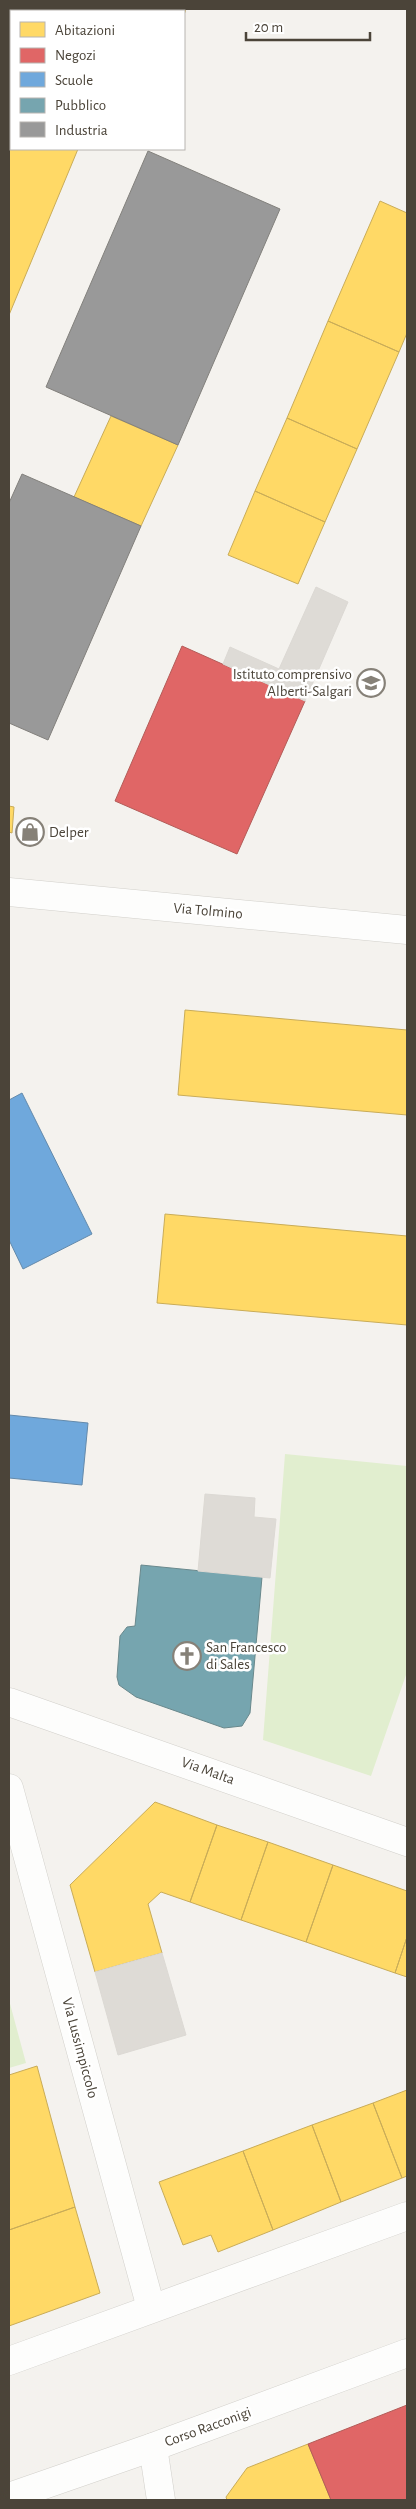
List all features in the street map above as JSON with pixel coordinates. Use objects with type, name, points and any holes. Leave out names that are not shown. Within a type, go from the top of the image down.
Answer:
[{"type":"street","name":"Via Tolmino","points":[[9,892],[407,930]]},
{"type":"street","name":"Via Malta","points":[[9,1702],[407,1842]]},
{"type":"street","name":"Via Lussimpiccolo","points":[[9,1788],[151,2308]]},
{"type":"street","points":[[9,2360],[407,2216]]},
{"type":"street","name":"Corso Racconigi","points":[[9,2498],[407,2353]]},
{"type":"street","points":[[153,2447],[161,2500]]},
{"type":"green space","points":[[285,1454],[407,1466],[407,1672],[371,1776],[263,1740]]},
{"type":"green space","points":[[9,2000],[26,2063],[9,2068]]},
{"type":"building: Abitazioni","points":[[186,9],[185,12],[185,10],[70,10]]},
{"type":"building: Abitazioni","points":[[10,97],[10,150],[78,150],[9,315]]},
{"type":"building: Abitazioni","points":[[380,201],[407,213],[407,333],[399,352],[328,321]]},
{"type":"building: Abitazioni","points":[[328,321],[399,352],[357,449],[287,418]]},
{"type":"building: Abitazioni","points":[[111,416],[178,445],[141,526],[74,497]]},
{"type":"building: Abitazioni","points":[[287,418],[357,449],[325,522],[255,491]]},
{"type":"building: Abitazioni","points":[[255,491],[325,522],[298,584],[228,555]]},
{"type":"building: Abitazioni","points":[[9,806],[14,807],[12,833],[9,832]]},
{"type":"building: Abitazioni","points":[[185,1010],[407,1030],[407,1115],[178,1095]]},
{"type":"building: Abitazioni","points":[[165,1214],[407,1236],[407,1325],[157,1303]]},
{"type":"building: Abitazioni","points":[[155,1802],[217,1825],[190,1902],[161,1892],[148,1904],[162,1953],[95,1972],[70,1885]]},
{"type":"building: Abitazioni","points":[[217,1825],[268,1842],[241,1920],[190,1902]]},
{"type":"building: Abitazioni","points":[[268,1842],[333,1865],[306,1942],[241,1920]]},
{"type":"building: Abitazioni","points":[[333,1865],[407,1891],[407,1937],[395,1973],[306,1942]]},
{"type":"building: Abitazioni","points":[[407,1937],[407,1977],[395,1973]]},
{"type":"building: Abitazioni","points":[[37,2066],[75,2207],[9,2230],[9,2075]]},
{"type":"building: Abitazioni","points":[[407,2090],[407,2176],[402,2178],[373,2103]]},
{"type":"building: Abitazioni","points":[[373,2103],[402,2178],[341,2202],[312,2125]]},
{"type":"building: Abitazioni","points":[[312,2125],[341,2202],[273,2230],[243,2151]]},
{"type":"building: Abitazioni","points":[[243,2151],[273,2230],[218,2252],[211,2235],[183,2245],[159,2182]]},
{"type":"building: Abitazioni","points":[[75,2207],[100,2293],[9,2326],[9,2230]]},
{"type":"building: Abitazioni","points":[[308,2444],[331,2500],[227,2500],[226,2497],[247,2468]]},
{"type":"building: Negozi","points":[[182,646],[305,701],[237,854],[115,801]]},
{"type":"building: Negozi","points":[[407,2405],[407,2500],[331,2500],[308,2444]]},
{"type":"building: Scuole","points":[[22,1093],[92,1234],[23,1269],[9,1240],[9,1100]]},
{"type":"building: Scuole","points":[[9,1415],[88,1423],[82,1485],[9,1478]]},
{"type":"building: Pubblico","name":"San Francesco di Sales","points":[[141,1565],[262,1577],[250,1713],[242,1726],[224,1728],[136,1697],[119,1685],[117,1677],[120,1636],[127,1627],[135,1626]]},
{"type":"building: Industria","points":[[148,151],[280,209],[178,445],[46,387]]},
{"type":"building: Industria","points":[[22,474],[141,526],[48,740],[9,723],[9,503]]},
{"type":"building: Altro","points":[[316,587],[348,602],[305,701],[223,664],[230,647],[279,669]]},
{"type":"building: Altro","points":[[205,1494],[255,1498],[254,1517],[276,1519],[270,1578],[198,1571]]},
{"type":"building: Altro","points":[[162,1953],[186,2035],[118,2055],[95,1972]]},
{"type":"place","name":"Istituto comprensivo Alberti-Salgari","points":[[371,683]]},
{"type":"place","name":"Delper","points":[[30,832]]},
{"type":"place","name":"San Francesco di Sales","points":[[187,1656]]}]
